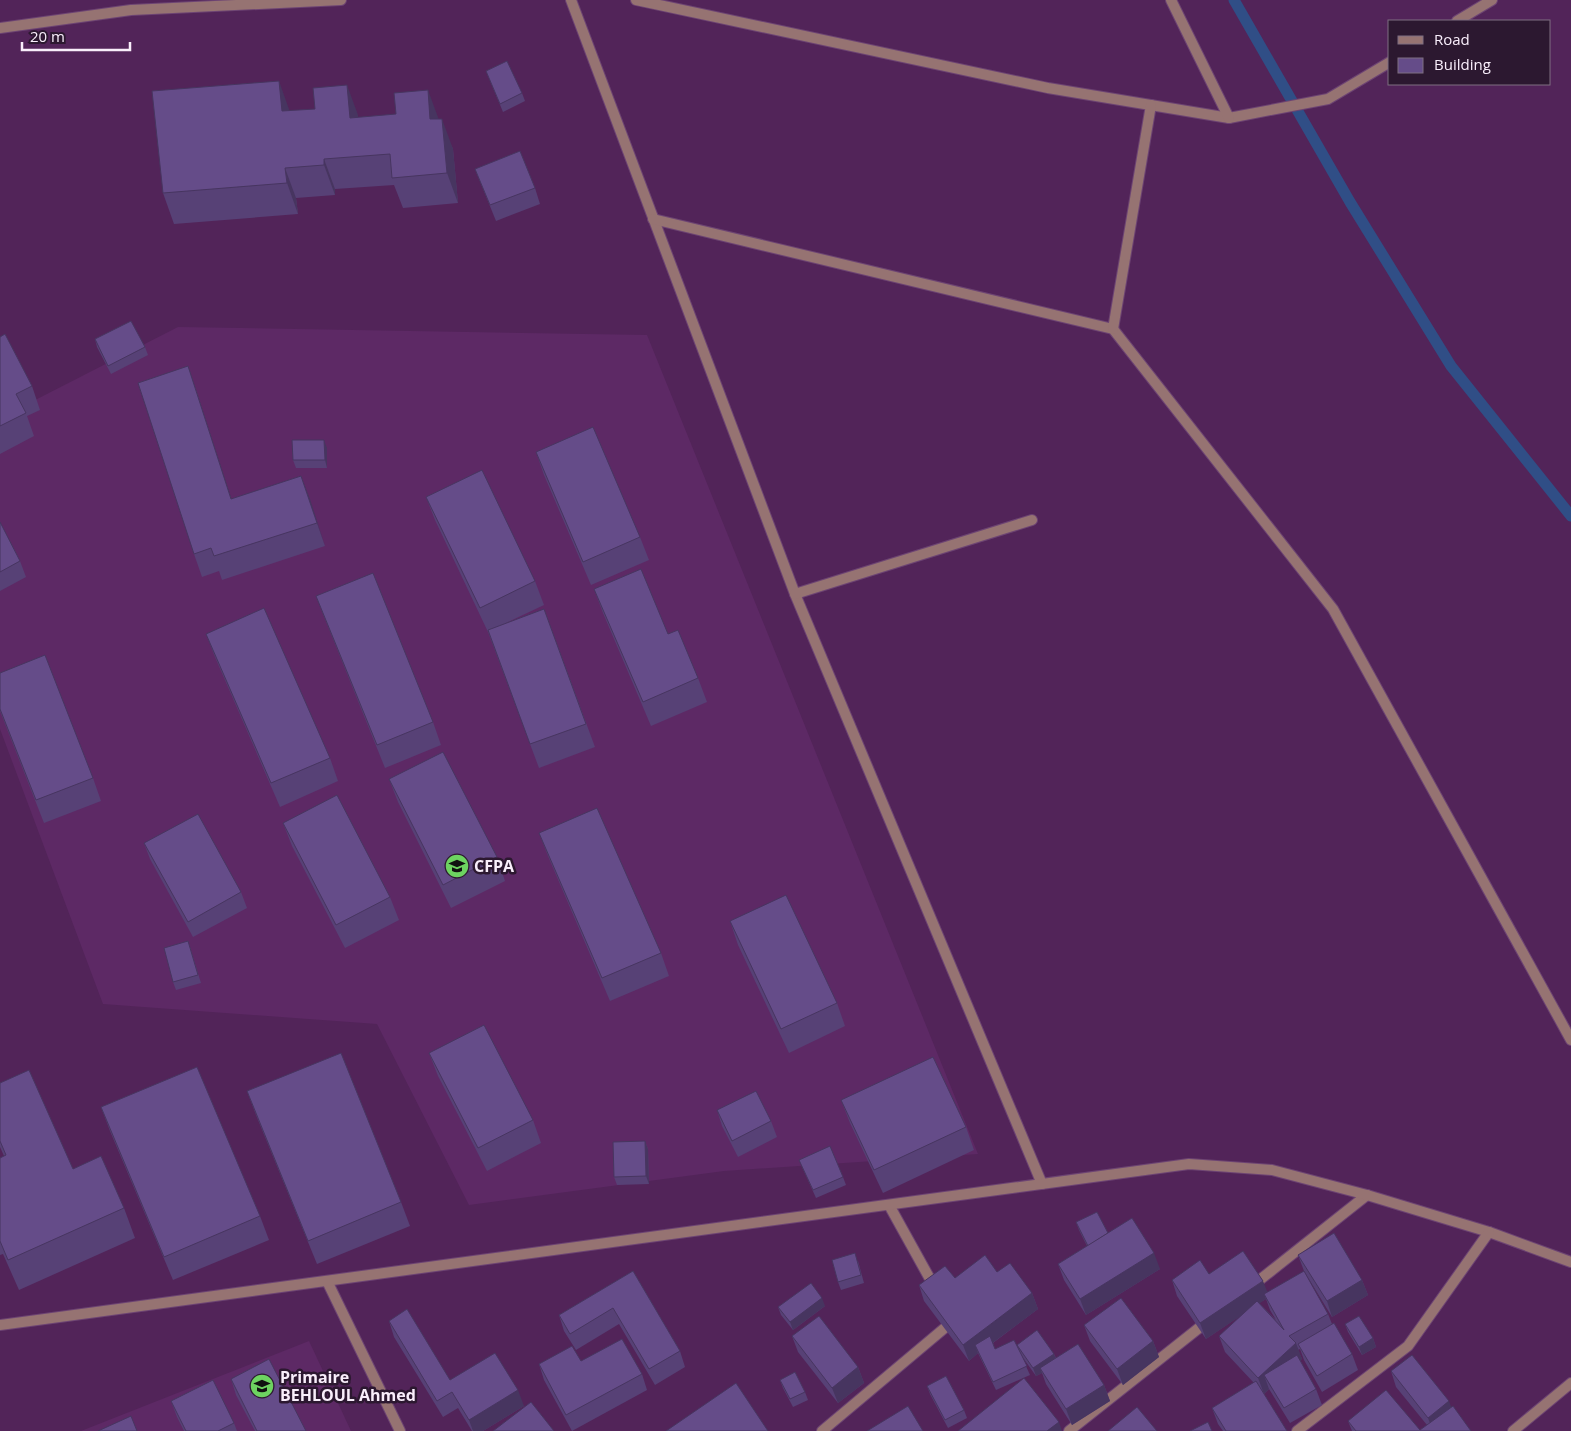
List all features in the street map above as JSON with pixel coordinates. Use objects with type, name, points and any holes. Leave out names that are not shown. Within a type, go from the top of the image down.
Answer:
[{"type":"street","points":[[0,28],[131,10],[217,3],[341,0]]},
{"type":"street","points":[[571,0],[794,594],[1042,1184]]},
{"type":"street","points":[[636,0],[1048,88],[1229,118],[1328,99],[1388,63]]},
{"type":"street","points":[[1171,0],[1229,118]]},
{"type":"street","points":[[1459,20],[1492,0]]},
{"type":"street","points":[[1113,329],[1151,105]]},
{"type":"street","points":[[653,219],[1113,329],[1333,609],[1571,1040]]},
{"type":"street","points":[[794,594],[1032,520]]},
{"type":"street","points":[[0,1325],[1189,1164],[1272,1170],[1367,1195],[1489,1232],[1571,1262]]},
{"type":"street","points":[[1245,1292],[1367,1195]]},
{"type":"street","points":[[889,1205],[939,1296]]},
{"type":"street","points":[[1297,1431],[1408,1346],[1489,1232]]},
{"type":"street","points":[[327,1280],[400,1431]]},
{"type":"street","points":[[822,1431],[953,1320],[948,1312]]},
{"type":"street","points":[[1069,1431],[1214,1316]]},
{"type":"street","points":[[1512,1431],[1571,1384]]},
{"type":"shaded area","name":"CFPA","points":[[178,327],[647,335],[978,1154],[724,1171],[469,1205],[377,1024],[103,1004],[0,729],[0,418]]},
{"type":"shaded area","name":"Primaire BEHLOUL Ahmed","points":[[309,1341],[351,1431],[81,1431]]},
{"type":"building","points":[[507,61],[522,93],[500,104],[486,71]]},
{"type":"building","points":[[279,81],[282,111],[315,109],[313,88],[347,85],[350,118],[396,114],[394,93],[428,90],[430,119],[442,119],[447,173],[392,178],[390,154],[324,159],[324,165],[285,168],[287,183],[163,193],[152,91]]},
{"type":"building","points":[[520,151],[535,188],[490,205],[475,169]]},
{"type":"building","points":[[131,321],[145,347],[108,366],[95,339]]},
{"type":"building","points":[[5,334],[32,386],[16,394],[26,413],[0,426],[0,337]]},
{"type":"building","points":[[188,366],[231,499],[301,476],[317,523],[214,556],[211,548],[194,554],[138,383]]},
{"type":"building","points":[[593,427],[640,537],[583,562],[536,452]]},
{"type":"building","points":[[292,440],[324,440],[325,460],[293,460]]},
{"type":"building","points":[[482,470],[535,581],[480,608],[426,497]]},
{"type":"building","points":[[0,522],[20,561],[0,572]]},
{"type":"building","points":[[641,569],[668,634],[678,630],[698,678],[643,702],[594,589]]},
{"type":"building","points":[[373,573],[433,722],[377,745],[316,596]]},
{"type":"building","points":[[264,608],[330,758],[271,783],[206,634]]},
{"type":"building","points":[[544,609],[586,724],[530,744],[488,630]]},
{"type":"building","points":[[45,655],[93,778],[36,800],[0,709],[0,673]]},
{"type":"building","points":[[443,752],[497,857],[443,885],[389,779]]},
{"type":"building","points":[[337,795],[390,897],[336,925],[283,823]]},
{"type":"building","points":[[597,808],[661,953],[602,978],[539,833]]},
{"type":"building","points":[[198,814],[241,892],[188,922],[144,843]]},
{"type":"building","points":[[786,895],[837,1003],[781,1029],[730,921]]},
{"type":"building","points":[[188,941],[198,975],[173,982],[164,948]]},
{"type":"building","points":[[484,1025],[533,1120],[478,1148],[429,1053]]},
{"type":"building","points":[[341,1053],[401,1202],[308,1241],[247,1091]]},
{"type":"building","points":[[933,1057],[966,1127],[874,1170],[841,1100]]},
{"type":"building","points":[[197,1067],[260,1216],[164,1257],[101,1107]]},
{"type":"building","points":[[29,1070],[73,1169],[101,1156],[124,1208],[8,1260],[0,1241],[0,1158],[6,1155],[0,1141],[0,1083]]},
{"type":"building","points":[[756,1091],[771,1121],[732,1141],[717,1110]]},
{"type":"building","points":[[645,1141],[646,1176],[614,1177],[613,1142]]},
{"type":"building","points":[[830,1146],[843,1177],[813,1190],[799,1160]]},
{"type":"building","points":[[1097,1212],[1108,1233],[1088,1246],[1076,1222]]},
{"type":"building","points":[[1132,1218],[1154,1253],[1080,1299],[1058,1264]]},
{"type":"building","points":[[1334,1233],[1362,1280],[1327,1301],[1298,1255]]},
{"type":"building","points":[[1243,1251],[1263,1281],[1200,1323],[1172,1280],[1200,1260],[1209,1274]]},
{"type":"building","points":[[855,1253],[861,1275],[838,1282],[832,1260]]},
{"type":"building","points":[[985,1255],[997,1272],[1010,1263],[1032,1293],[963,1345],[919,1285],[945,1266],[955,1278]]},
{"type":"building","points":[[633,1271],[680,1351],[649,1369],[613,1308],[570,1334],[559,1315]]},
{"type":"building","points":[[1304,1271],[1328,1314],[1289,1336],[1296,1343],[1258,1378],[1219,1336],[1257,1301],[1284,1330],[1264,1294]]},
{"type":"building","points":[[811,1283],[822,1298],[790,1322],[778,1307]]},
{"type":"building","points":[[1121,1298],[1153,1341],[1117,1369],[1084,1325]]},
{"type":"building","points":[[407,1309],[450,1380],[495,1353],[518,1390],[469,1420],[452,1392],[437,1401],[389,1321]]},
{"type":"building","points":[[819,1316],[858,1367],[832,1388],[792,1336]]},
{"type":"building","points":[[1359,1316],[1373,1338],[1359,1347],[1345,1324]]},
{"type":"building","points":[[1334,1323],[1352,1354],[1317,1376],[1298,1344]]},
{"type":"building","points":[[1037,1330],[1054,1354],[1033,1368],[1017,1345]]},
{"type":"building","points":[[990,1336],[995,1349],[1014,1340],[1027,1366],[993,1382],[975,1345]]},
{"type":"building","points":[[622,1339],[642,1374],[566,1415],[539,1364],[572,1346],[581,1361]]},
{"type":"building","points":[[1078,1344],[1104,1385],[1066,1409],[1040,1368]]},
{"type":"building","points":[[1297,1355],[1316,1389],[1284,1408],[1264,1375]]},
{"type":"building","points":[[1412,1355],[1449,1401],[1428,1418],[1391,1371]]},
{"type":"building","points":[[269,1359],[306,1431],[257,1431],[231,1379]]},
{"type":"building","points":[[795,1372],[805,1392],[790,1399],[780,1380]]},
{"type":"building","points":[[946,1376],[964,1410],[945,1420],[927,1386]]},
{"type":"building","points":[[1024,1378],[1059,1422],[1047,1431],[958,1431]]},
{"type":"building","points":[[213,1380],[234,1423],[218,1431],[186,1431],[171,1401]]},
{"type":"building","points":[[1256,1381],[1287,1431],[1226,1431],[1212,1408]]},
{"type":"building","points":[[736,1383],[768,1431],[666,1431]]},
{"type":"building","points":[[1386,1390],[1420,1430],[1453,1406],[1471,1431],[1356,1431],[1348,1421]]},
{"type":"building","points":[[531,1402],[554,1431],[493,1431]]},
{"type":"building","points":[[908,1406],[923,1431],[867,1431]]},
{"type":"building","points":[[1137,1407],[1157,1431],[1108,1431]]},
{"type":"building","points":[[131,1416],[137,1431],[98,1431]]},
{"type":"building","points":[[1208,1422],[1212,1431],[1190,1431]]},
{"type":"waterway","points":[[1234,0],[1350,202],[1451,366],[1571,516]]},
{"type":"place","name":"CFPA","points":[[457,866]]},
{"type":"place","name":"Primaire BEHLOUL Ahmed","points":[[262,1386]]}]
